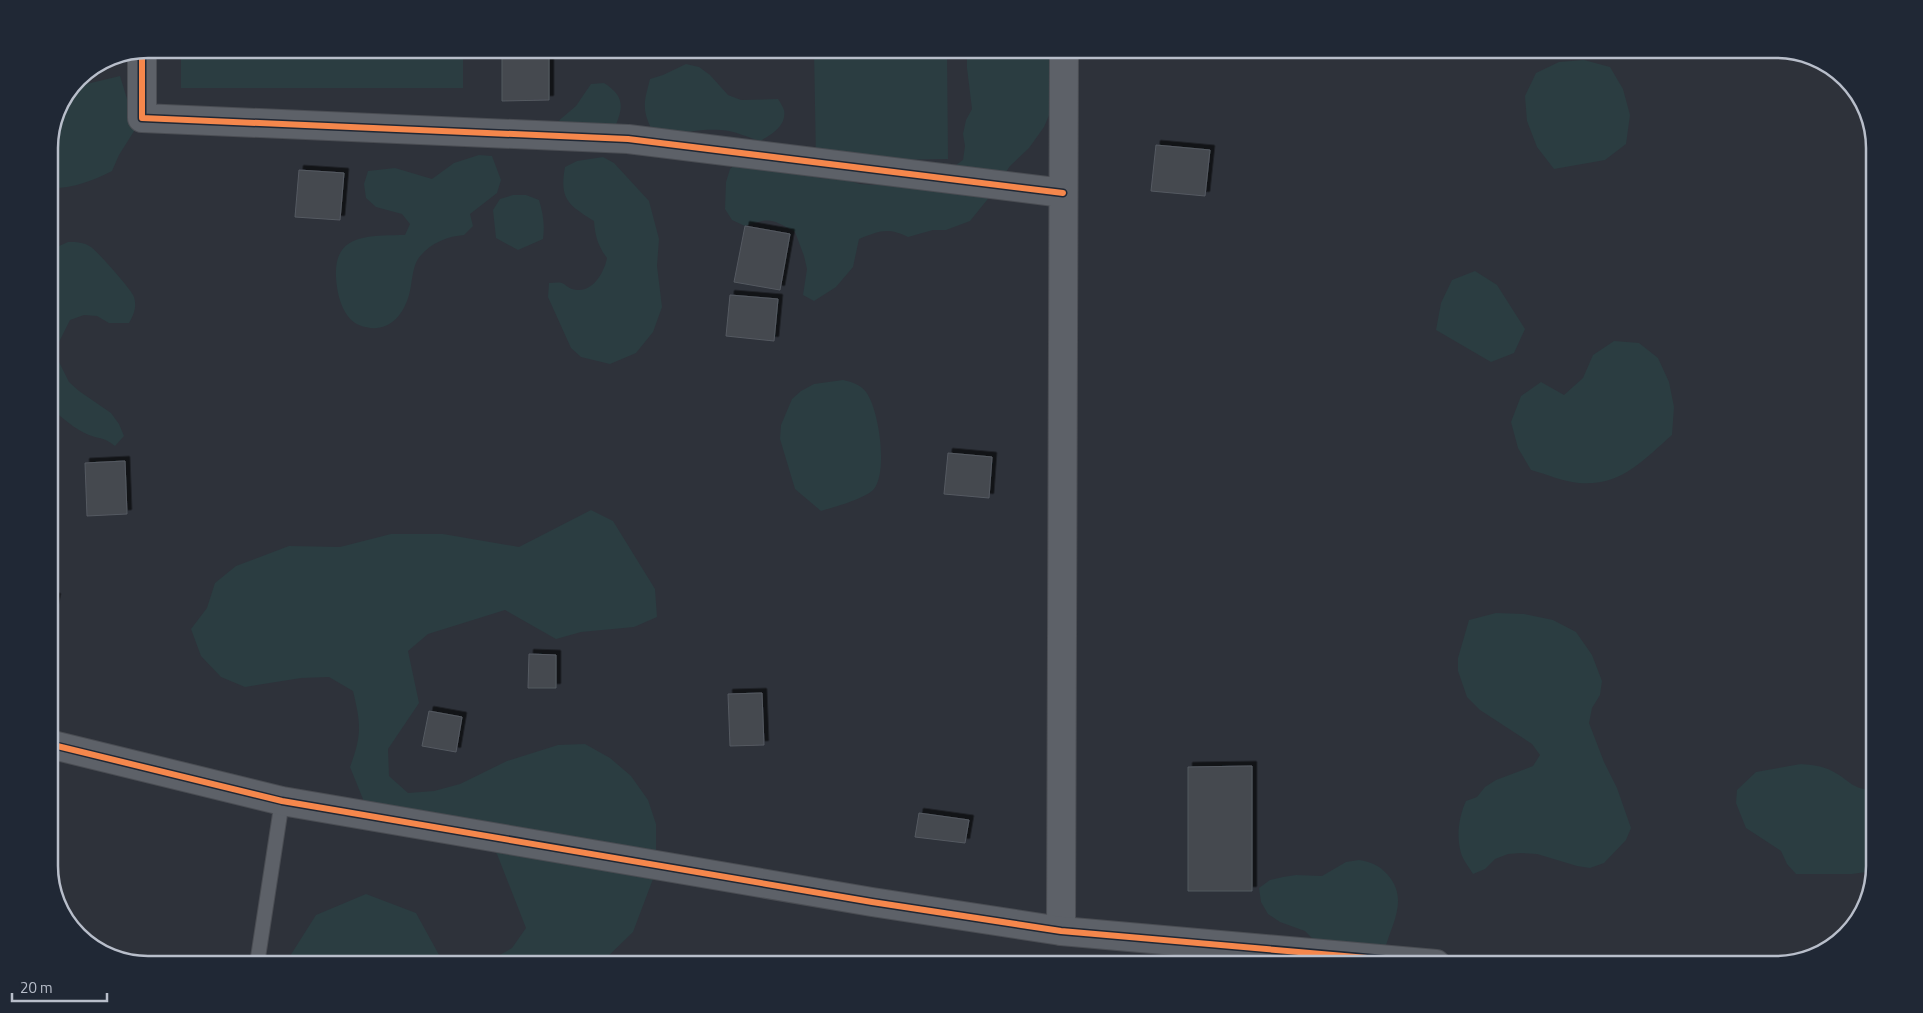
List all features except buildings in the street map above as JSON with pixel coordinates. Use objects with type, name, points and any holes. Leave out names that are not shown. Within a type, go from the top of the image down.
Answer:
[{"type":"street","points":[[142,58],[142,118],[628,139],[1064,193]]},
{"type":"street","points":[[1061,931],[1064,58]]},
{"type":"street","points":[[58,746],[282,801],[872,902],[1061,931],[1345,956]]},
{"type":"lane","points":[[258,956],[282,801]]},
{"type":"shaded area","points":[[181,58],[463,58],[463,88],[181,88]]},
{"type":"shaded area","points":[[814,58],[947,58],[948,159],[816,161]]},
{"type":"shaded area","points":[[967,58],[1056,58],[1054,99],[1044,127],[1029,148],[1010,166],[970,221],[946,230],[933,230],[908,237],[895,232],[884,231],[859,239],[853,267],[836,287],[814,301],[803,295],[807,269],[795,232],[771,221],[760,221],[745,226],[732,220],[725,209],[726,182],[730,169],[739,160],[819,178],[874,185],[952,168],[963,160],[965,146],[963,134],[966,120],[972,109]]},
{"type":"shaded area","points":[[1584,60],[1610,67],[1623,89],[1630,115],[1626,144],[1605,160],[1554,169],[1537,147],[1527,121],[1525,96],[1536,73],[1559,62]]},
{"type":"shaded area","points":[[686,64],[699,67],[710,75],[728,95],[741,100],[778,99],[784,110],[781,125],[773,133],[760,141],[726,131],[670,132],[651,128],[645,109],[645,98],[650,79]]},
{"type":"shaded area","points":[[120,76],[136,128],[119,155],[112,171],[82,184],[58,188],[58,136],[64,113],[83,85]]},
{"type":"shaded area","points":[[604,83],[619,97],[621,107],[615,127],[556,123],[576,106],[591,84]]},
{"type":"shaded area","points":[[479,155],[492,156],[501,180],[497,193],[470,214],[473,226],[464,235],[451,237],[439,242],[422,254],[414,267],[406,304],[402,312],[391,323],[376,328],[368,328],[354,322],[346,314],[341,304],[337,287],[336,269],[339,256],[344,247],[353,241],[364,238],[405,235],[410,224],[402,214],[376,207],[366,198],[364,184],[368,171],[395,168],[432,179],[454,163]]},
{"type":"shaded area","points":[[603,157],[614,163],[649,201],[659,239],[657,266],[662,307],[653,332],[636,353],[610,364],[581,357],[571,348],[548,297],[549,283],[562,283],[572,289],[585,289],[596,281],[603,270],[607,258],[597,241],[594,221],[572,206],[565,194],[563,178],[565,167],[577,161]]},
{"type":"shaded area","points":[[513,195],[526,195],[539,200],[544,229],[543,239],[518,250],[496,238],[493,210],[500,199]]},
{"type":"shaded area","points":[[68,242],[83,243],[91,247],[114,271],[134,297],[134,310],[129,323],[109,323],[97,316],[84,315],[70,320],[58,344],[58,247]]},
{"type":"shaded area","points":[[1475,271],[1497,285],[1525,329],[1514,353],[1491,362],[1436,330],[1441,303],[1452,280]]},
{"type":"shaded area","points":[[1614,341],[1639,343],[1658,358],[1669,382],[1674,407],[1672,435],[1630,470],[1607,480],[1594,483],[1579,483],[1561,480],[1531,470],[1518,448],[1511,422],[1521,396],[1541,382],[1564,395],[1583,378],[1593,355]]},
{"type":"shaded area","points":[[58,360],[69,382],[111,413],[119,424],[124,436],[115,446],[104,439],[78,430],[58,414]]},
{"type":"shaded area","points":[[843,380],[861,387],[871,400],[880,440],[880,469],[878,480],[870,493],[821,511],[795,489],[780,439],[781,425],[792,399],[801,391],[814,384]]},
{"type":"shaded area","points":[[591,510],[613,521],[655,589],[657,617],[634,627],[581,632],[556,639],[505,610],[428,634],[408,651],[419,703],[388,749],[389,776],[408,793],[434,791],[460,784],[507,761],[558,745],[585,744],[610,758],[631,776],[648,800],[656,824],[656,851],[653,879],[633,932],[608,956],[498,956],[512,948],[526,928],[497,854],[477,837],[369,814],[350,767],[357,746],[359,729],[358,712],[353,691],[329,677],[301,678],[245,687],[221,677],[201,656],[191,629],[207,608],[215,583],[236,566],[289,546],[340,547],[391,534],[443,534],[519,547]]},
{"type":"shaded area","points":[[1496,613],[1524,614],[1553,620],[1576,632],[1592,655],[1602,681],[1600,695],[1592,708],[1589,723],[1604,762],[1617,788],[1631,828],[1626,840],[1604,863],[1590,868],[1537,854],[1508,854],[1495,859],[1485,869],[1473,874],[1462,856],[1459,846],[1459,826],[1466,801],[1477,797],[1485,787],[1496,780],[1533,766],[1540,755],[1532,744],[1480,710],[1467,697],[1458,671],[1458,658],[1469,620]]},
{"type":"shaded area","points":[[1801,764],[1813,765],[1832,771],[1856,786],[1866,790],[1865,872],[1852,874],[1796,874],[1787,864],[1781,851],[1746,828],[1736,803],[1737,790],[1756,772]]},
{"type":"shaded area","points":[[1359,860],[1381,868],[1397,891],[1397,909],[1386,945],[1373,948],[1315,941],[1305,931],[1280,922],[1268,914],[1261,902],[1259,888],[1270,880],[1296,875],[1322,876],[1346,862]]},
{"type":"shaded area","points":[[366,894],[416,913],[440,956],[290,956],[316,915]]},
{"type":"cycle path","points":[[142,58],[142,118],[628,139],[1063,193]]},
{"type":"cycle path","points":[[58,746],[282,801],[872,902],[1061,931],[1345,956]]}]
